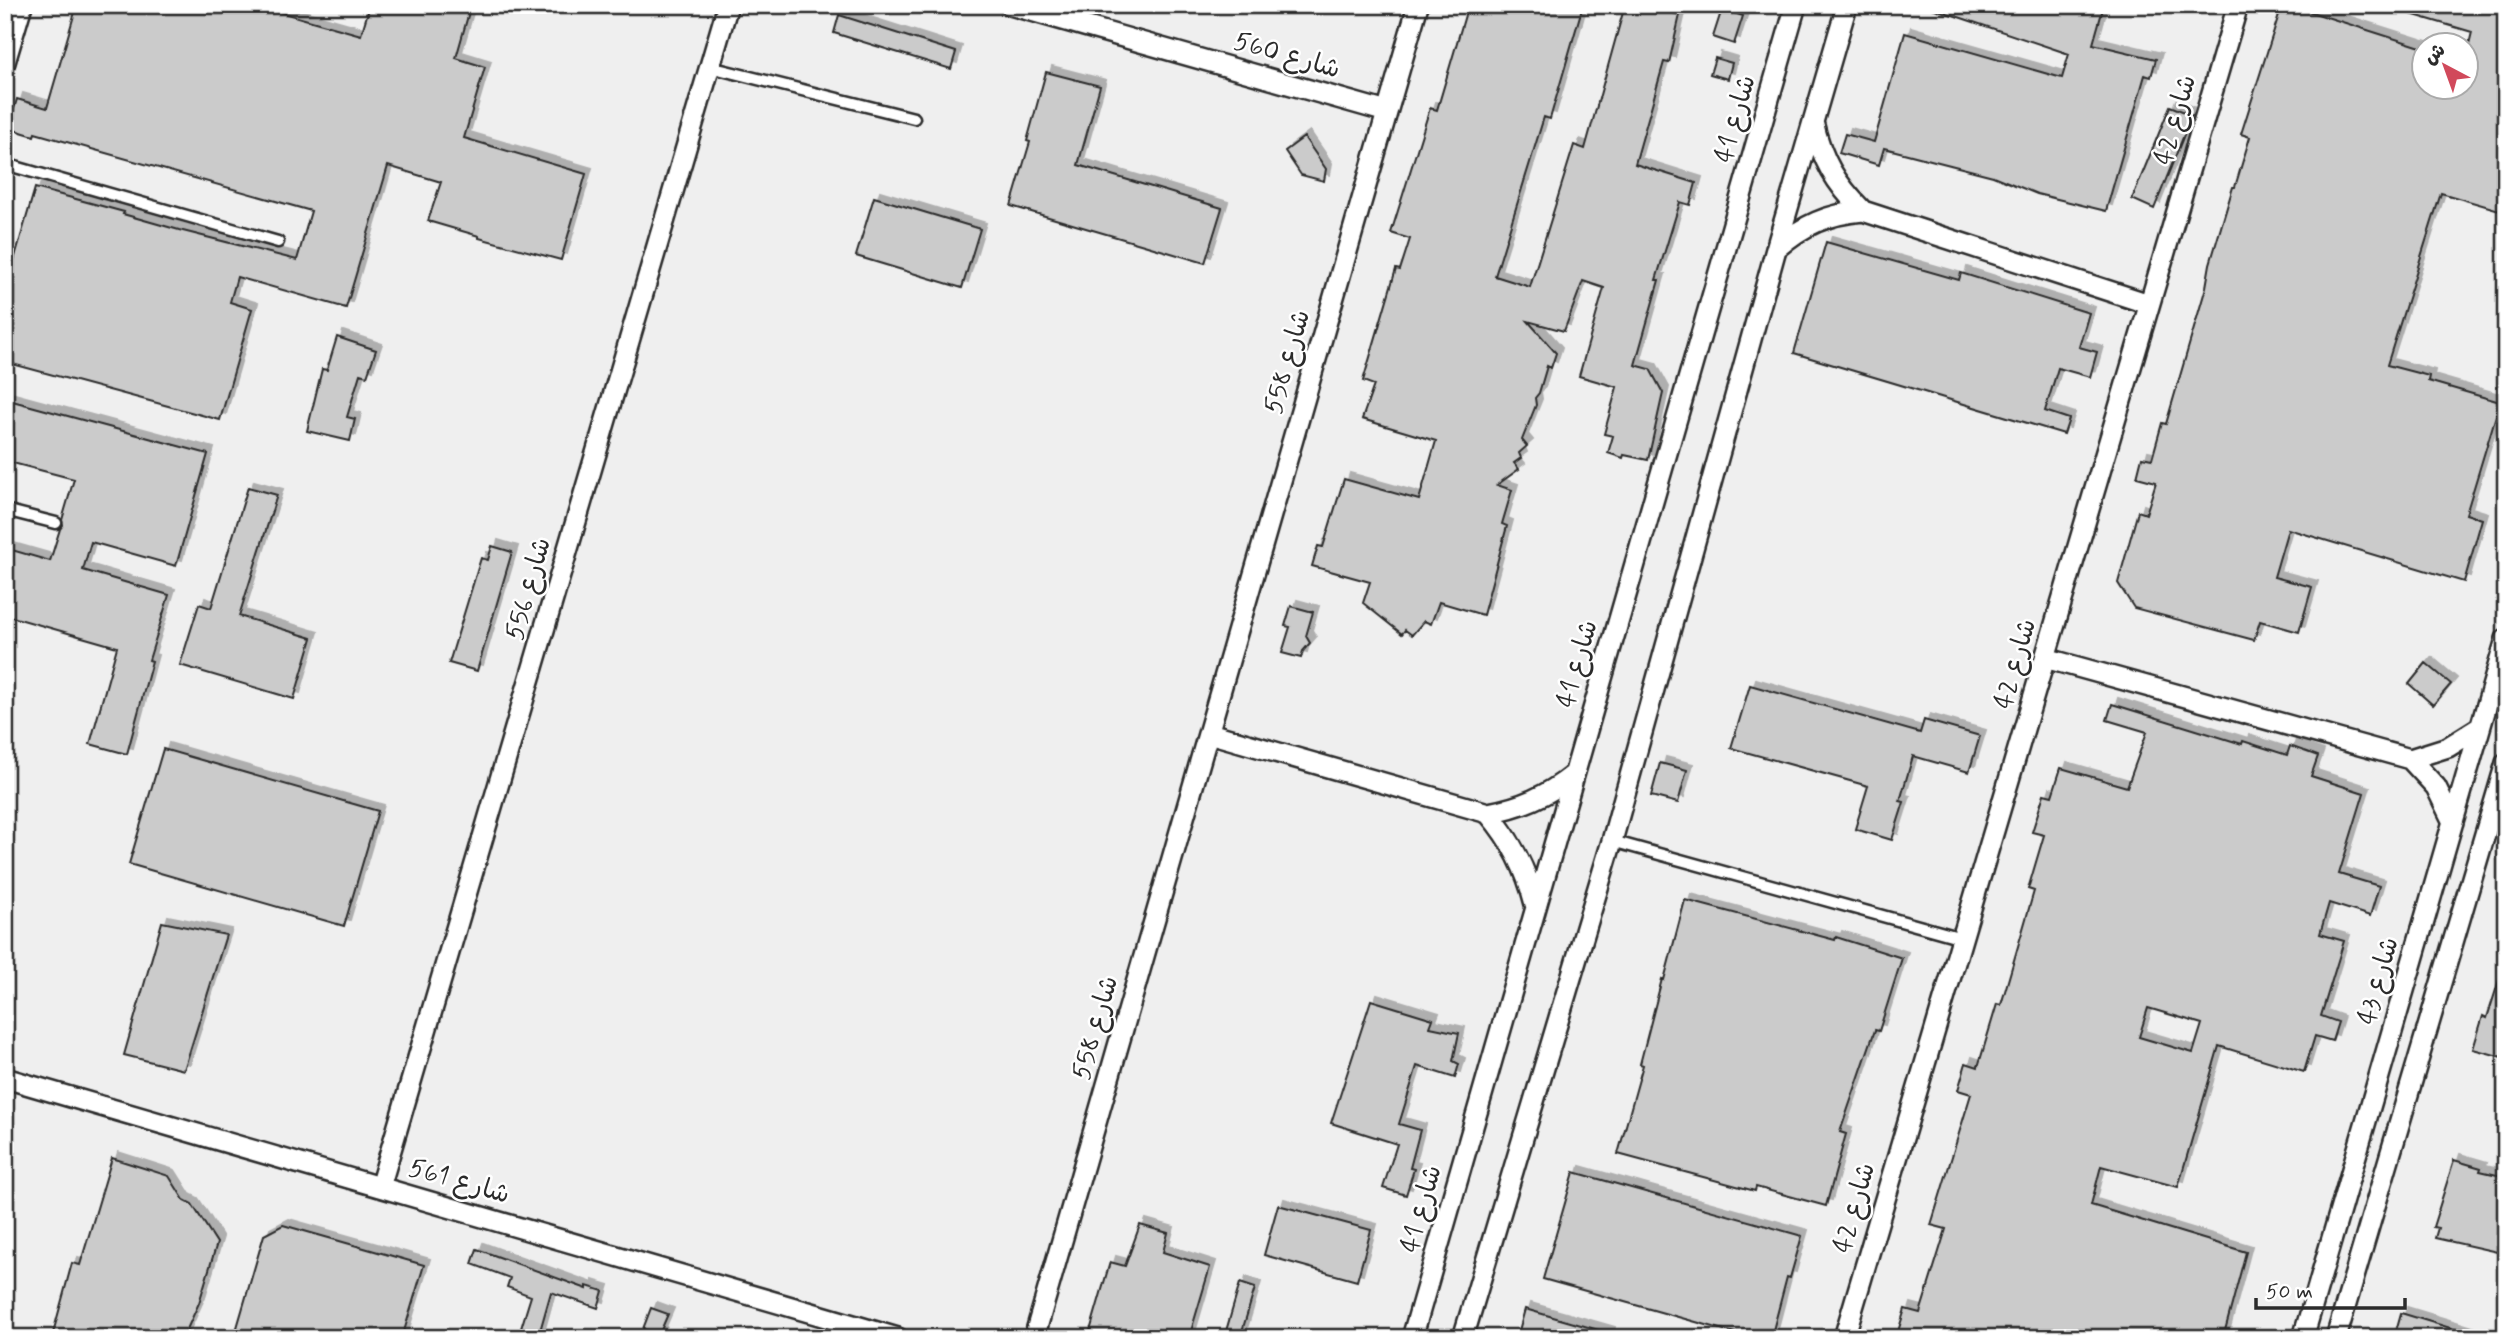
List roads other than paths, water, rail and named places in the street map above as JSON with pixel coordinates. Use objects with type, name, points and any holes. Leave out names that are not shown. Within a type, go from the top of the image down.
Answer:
[{"type":"street","name":"شارع 556","points":[[380,1187],[728,5]]},
{"type":"street","name":"شارع 560","points":[[1010,5],[1031,8],[1387,112]]},
{"type":"street","name":"شارع 558","points":[[1034,1338],[1418,5]]},
{"type":"street","name":"شارع 41","points":[[1412,1338],[1796,5]]},
{"type":"street","points":[[1463,1338],[1612,841],[1776,249],[1847,5]]},
{"type":"street","name":"شارع 42","points":[[1844,1338],[2238,5]]},
{"type":"street","points":[[5,62],[18,6]]},
{"type":"street","points":[[1813,121],[1819,147],[1830,171],[1844,192],[1863,211]]},
{"type":"street","points":[[1776,249],[1794,233],[1815,221],[1838,213],[1863,211],[2149,304]]},
{"type":"street","name":"شارع 43","points":[[2303,1338],[2506,639]]},
{"type":"street","points":[[2045,658],[2410,759],[2437,788],[2452,822]]},
{"type":"street","points":[[2410,759],[2448,747],[2480,727]]},
{"type":"street","points":[[1209,733],[1488,813],[1534,801],[1555,790],[1573,775]]},
{"type":"street","points":[[2336,1338],[2506,763]]},
{"type":"street","points":[[1488,813],[1506,834],[1519,856],[1535,906]]},
{"type":"street","name":"شارع 561","points":[[5,1078],[898,1338]]},
{"type":"lane","points":[[710,67],[914,118]]},
{"type":"lane","points":[[5,164],[278,242]]},
{"type":"lane","points":[[5,510],[56,523]]},
{"type":"lane","points":[[1612,841],[1962,938]]}]
